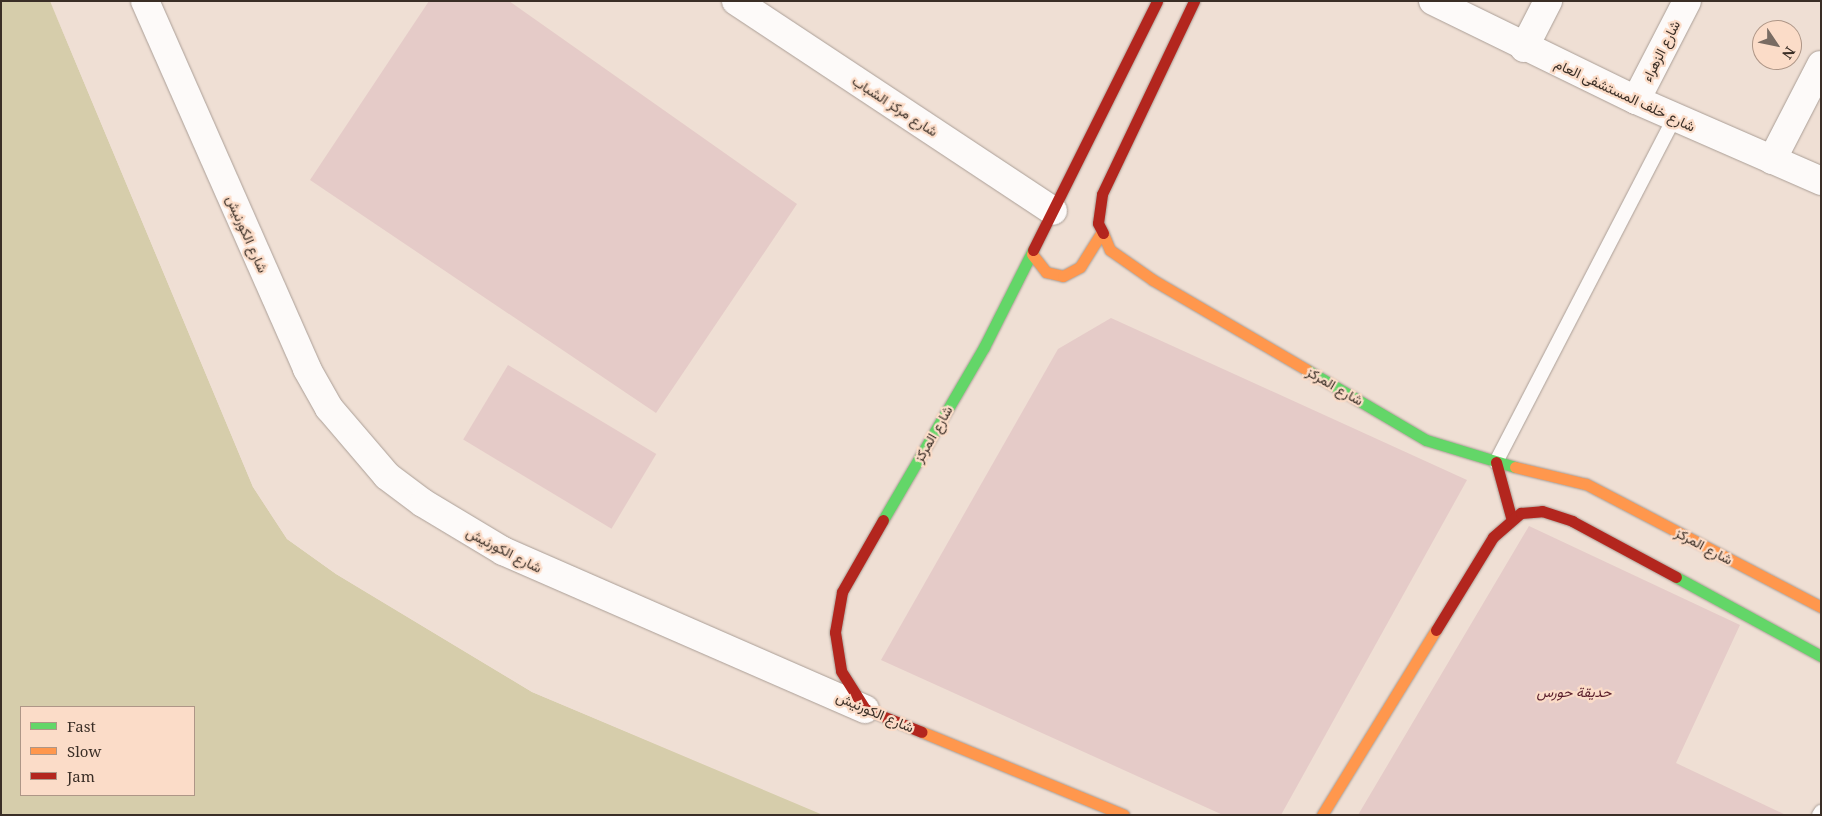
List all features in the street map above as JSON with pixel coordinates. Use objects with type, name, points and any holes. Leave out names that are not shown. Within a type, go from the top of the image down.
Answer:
[{"type":"main road","name":"شارع المركز","points":[[865,708],[850,689],[836,651],[842,592],[1032,254],[1157,1]]},
{"type":"main road","points":[[1032,254],[1046,272],[1063,276],[1080,267],[1100,235],[1102,194],[1194,1]]},
{"type":"main road","name":"شارع المركز","points":[[1100,235],[1110,250],[1136,269],[1426,440],[1496,462],[1586,484],[1821,607]]},
{"type":"main road","points":[[1496,462],[1511,517]]},
{"type":"main road","points":[[1322,815],[1493,537],[1511,517],[1531,511],[1563,516],[1821,656]]},
{"type":"main road","name":"شارع الكورنيش","points":[[865,708],[1124,815]]},
{"type":"street","name":"شارع الكورنيش","points":[[145,1],[307,369],[329,408],[387,476],[423,503],[503,551],[865,708]]},
{"type":"street","name":"شارع مركز الشباب","points":[[736,1],[1053,211]]},
{"type":"street","name":"شارع خلف المستشفى العام","points":[[1433,1],[1471,10],[1524,48],[1674,118],[1821,181]]},
{"type":"street","points":[[1524,48],[1548,1]]},
{"type":"street","name":"شارع الزهراء","points":[[1636,100],[1687,1]]},
{"type":"street","points":[[1772,160],[1821,65]]},
{"type":"lane","points":[[1496,462],[1674,118]]},
{"type":"green space","points":[[429,1],[509,1],[797,204],[656,413],[310,180]]},
{"type":"green space","points":[[1111,318],[1467,480],[1281,815],[1223,815],[881,660],[1058,349]]},
{"type":"green space","points":[[508,365],[656,454],[611,529],[463,440]]},
{"type":"green space","name":"حديقة حورس","points":[[1529,526],[1740,625],[1676,763],[1786,815],[1358,815]]},
{"type":"shaded area","points":[[1,1],[50,1],[253,487],[287,539],[336,574],[532,692],[823,815],[1,815]]},
{"type":"pier","points":[[50,1],[185,314],[255,486],[288,537],[337,572],[534,689],[826,815],[532,692],[336,574],[287,539],[253,487]]},
{"type":"traffic: fast","points":[[883,520],[984,347],[1033,250]]},
{"type":"traffic: fast","points":[[1307,370],[1426,440],[1515,467]]},
{"type":"traffic: fast","points":[[1676,577],[1821,656]]},
{"type":"traffic: slow","points":[[1103,233],[1110,250],[1153,280],[1307,370]]},
{"type":"traffic: slow","points":[[1032,254],[1046,272],[1063,276],[1080,267],[1100,235]]},
{"type":"traffic: slow","points":[[1515,467],[1586,484],[1821,607]]},
{"type":"traffic: slow","points":[[1322,815],[1436,630]]},
{"type":"traffic: slow","points":[[922,732],[1124,815]]},
{"type":"traffic: jam","points":[[1033,250],[1157,1]]},
{"type":"traffic: jam","points":[[1103,233],[1098,223],[1102,194],[1194,1]]},
{"type":"traffic: jam","points":[[1496,462],[1511,517]]},
{"type":"traffic: jam","points":[[1436,630],[1493,537],[1521,513],[1542,511],[1572,521],[1676,577]]},
{"type":"traffic: jam","points":[[883,520],[842,592],[835,632],[841,671],[865,709],[922,732]]}]
